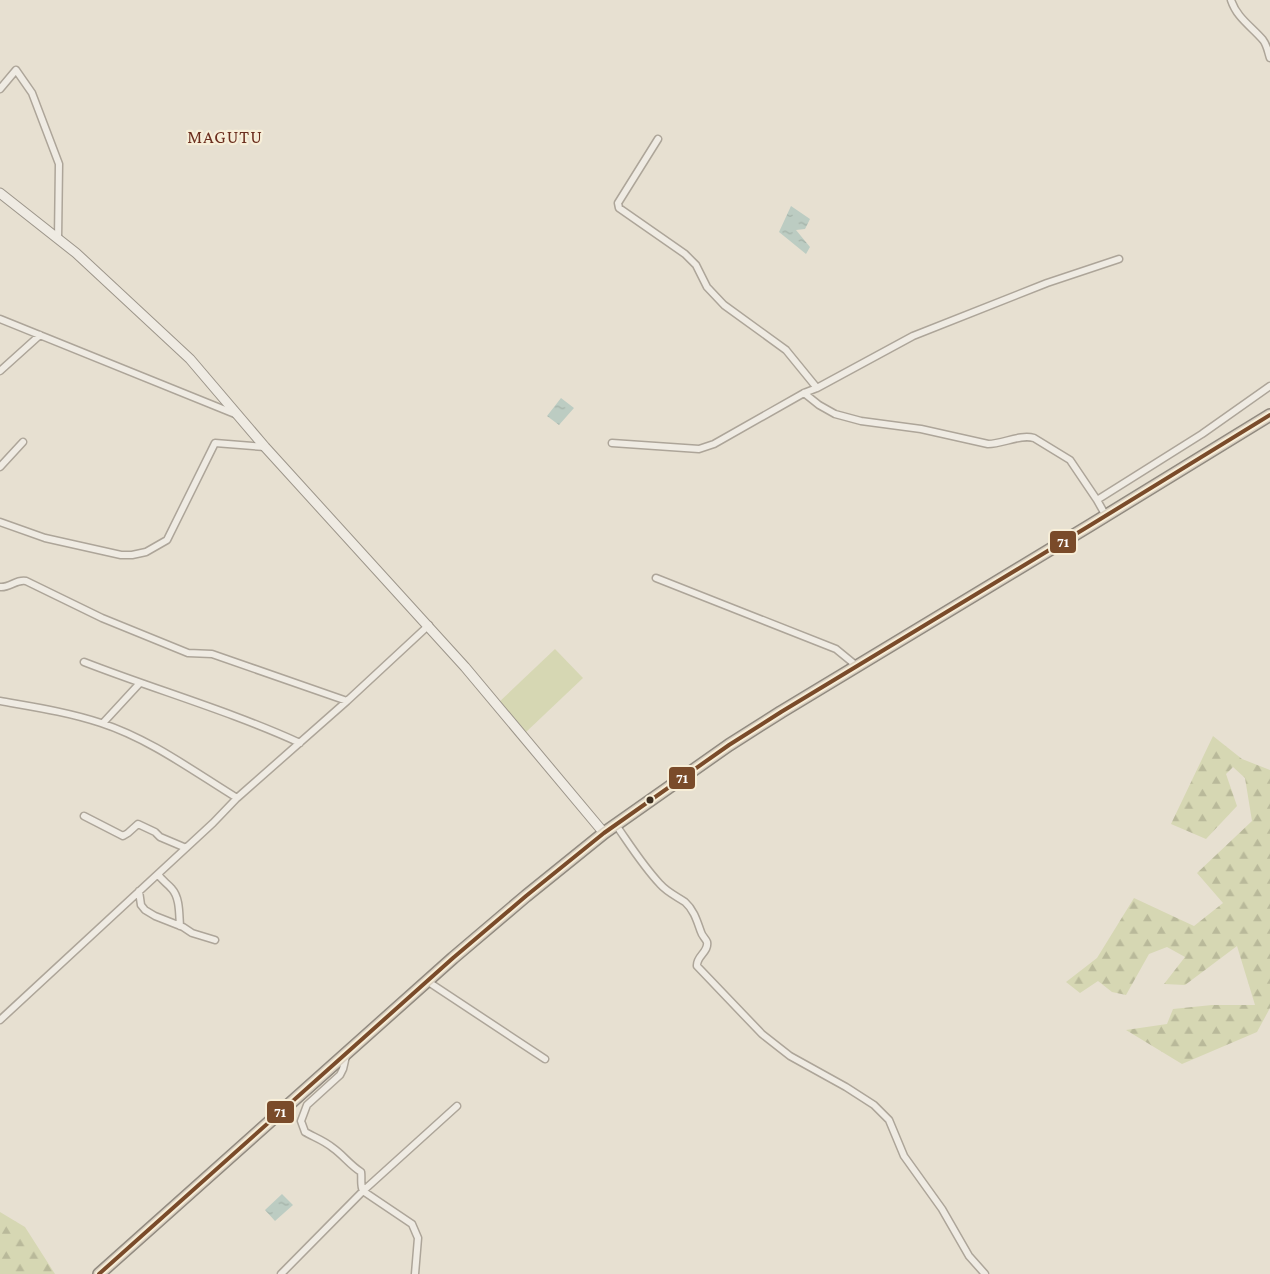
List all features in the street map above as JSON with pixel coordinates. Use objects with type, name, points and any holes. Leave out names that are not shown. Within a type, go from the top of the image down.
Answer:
[{"type":"highway","points":[[99,1274],[427,981],[526,896],[604,833],[729,745],[1270,415]]},
{"type":"street","points":[[1231,0],[1234,9],[1264,41],[1270,58]]},
{"type":"street","points":[[0,89],[16,70],[32,93],[59,164],[58,239]]},
{"type":"street","points":[[658,139],[618,202],[619,208],[685,254],[696,265],[707,287],[724,305],[786,350],[817,388]]},
{"type":"street","points":[[0,193],[76,253],[190,359],[265,447],[351,543],[429,625],[604,833]]},
{"type":"street","points":[[612,443],[700,449],[714,444],[804,393],[817,388],[913,336],[1047,283],[1120,259]]},
{"type":"street","points":[[0,319],[237,414]]},
{"type":"street","points":[[0,371],[40,335]]},
{"type":"street","points":[[1096,500],[1202,434],[1270,386]]},
{"type":"street","points":[[804,393],[819,405],[836,414],[861,421],[921,429],[988,444],[998,444],[1028,437],[1034,438],[1070,460],[1106,516]]},
{"type":"street","points":[[0,467],[23,442]]},
{"type":"street","points":[[0,522],[45,538],[132,556],[146,552],[166,540],[215,444],[265,447]]},
{"type":"street","points":[[656,578],[836,649],[858,667]]},
{"type":"street","points":[[0,587],[5,587],[19,579],[26,580],[102,618],[188,653],[212,654],[347,701]]},
{"type":"street","points":[[0,1020],[186,848],[237,798],[347,701],[429,625]]},
{"type":"street","points":[[84,662],[139,684],[266,728],[300,743]]},
{"type":"street","points":[[103,723],[139,684]]},
{"type":"street","points":[[0,701],[71,714],[103,723],[156,748],[237,798]]},
{"type":"street","points":[[84,816],[122,836],[128,834],[138,824],[155,832],[160,837],[186,848]]},
{"type":"street","points":[[616,825],[649,872],[663,888],[686,904],[696,917],[707,946],[706,950],[698,958],[697,966],[762,1034],[790,1056],[846,1087],[874,1106],[889,1120],[904,1156],[942,1210],[969,1256],[985,1274]]},
{"type":"street","points":[[158,874],[178,899],[180,926]]},
{"type":"street","points":[[139,891],[141,905],[145,910],[192,933],[215,940]]},
{"type":"street","points":[[427,981],[545,1059]]},
{"type":"street","points":[[347,1052],[340,1075],[307,1105],[302,1121],[305,1132],[331,1146],[350,1165],[361,1172],[361,1187],[363,1191],[412,1224],[418,1238],[415,1274]]},
{"type":"street","points":[[281,1274],[363,1191],[457,1106]]},
{"type":"green space","points":[[555,649],[583,678],[525,733],[497,704]]},
{"type":"green space","points":[[1213,736],[1242,759],[1270,770],[1270,1008],[1257,1032],[1182,1064],[1126,1030],[1167,1024],[1173,1009],[1212,1005],[1255,1005],[1237,946],[1185,985],[1164,984],[1185,957],[1167,947],[1149,954],[1126,995],[1112,992],[1098,981],[1080,993],[1066,982],[1097,958],[1134,898],[1194,926],[1223,903],[1197,873],[1252,821],[1245,778],[1233,767],[1226,774],[1237,806],[1206,839],[1171,824]]},
{"type":"green space","points":[[0,1212],[25,1227],[55,1274],[0,1274]]},
{"type":"water","points":[[791,206],[810,219],[805,229],[796,230],[810,247],[806,254],[779,232]]},
{"type":"water","points":[[561,398],[574,408],[559,425],[547,416]]},
{"type":"water","points":[[282,1194],[293,1205],[275,1221],[265,1210]]},
{"type":"transit line","name":"71","points":[[99,1274],[453,958],[604,833],[729,745],[781,712],[1270,415]]},
{"type":"district","name":"MAGUTU","points":[[225,137]]}]
